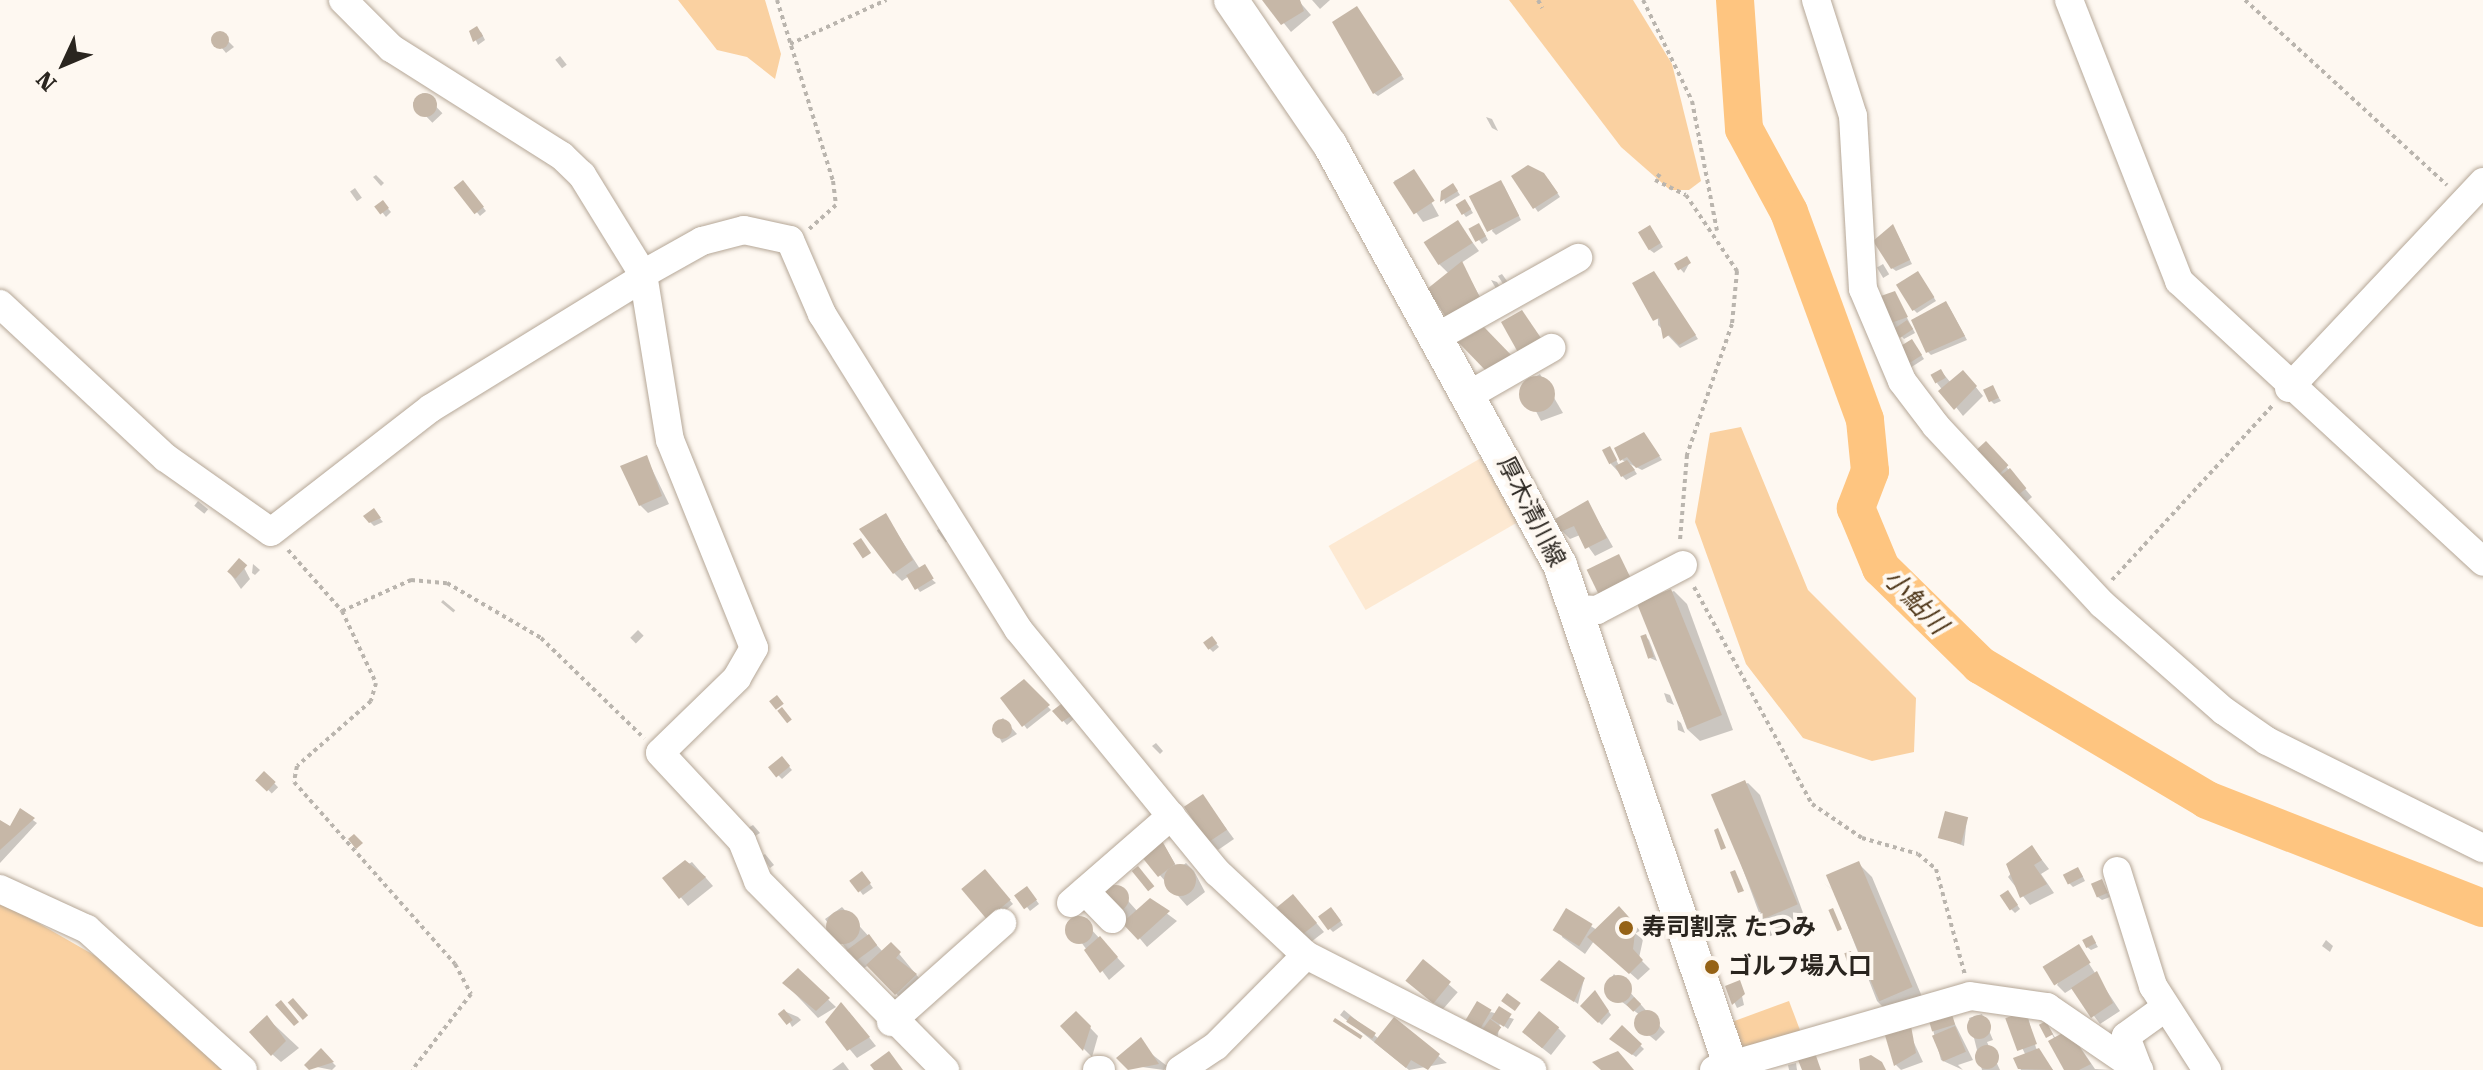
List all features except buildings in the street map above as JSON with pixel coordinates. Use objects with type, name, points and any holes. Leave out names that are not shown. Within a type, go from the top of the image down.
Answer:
[{"type":"main road","name":"厚木清川線","points":[[1231,0],[1330,145],[1469,395],[1577,609],[1633,795],[1725,1068]]},
{"type":"street","points":[[343,0],[391,48],[562,156],[591,188],[643,276],[670,440],[754,648],[737,678],[660,753],[742,841],[758,881],[891,1022],[945,1070]]},
{"type":"street","points":[[1816,0],[1853,116],[1857,251],[1877,332],[1902,381],[1987,488],[2102,604],[2267,741],[2483,848]]},
{"type":"street","points":[[2069,0],[2179,281],[2289,388],[2483,562]]},
{"type":"street","points":[[2289,388],[2474,192]]},
{"type":"street","points":[[0,304],[166,458],[271,532],[431,408],[702,241],[744,230],[790,240],[822,314],[1018,629],[1228,884],[1306,955],[1532,1070]]},
{"type":"street","points":[[1437,337],[1578,258]]},
{"type":"street","points":[[1469,395],[1551,348]]},
{"type":"street","points":[[1577,609],[1597,610],[1683,565]]},
{"type":"street","points":[[1112,919],[1078,897],[1171,816]]},
{"type":"street","points":[[2117,871],[2165,1008],[2207,1070]]},
{"type":"street","points":[[0,889],[87,929],[243,1070]]},
{"type":"street","points":[[891,1022],[1002,923]]},
{"type":"street","points":[[1180,1070],[1216,1046],[1306,955]]},
{"type":"street","points":[[1725,1068],[1970,996],[2047,1007],[2138,1069]]},
{"type":"street","points":[[2138,1069],[2126,1036],[2165,1008]]},
{"type":"path","points":[[777,0],[836,205],[790,240]]},
{"type":"path","points":[[790,44],[886,0]]},
{"type":"path","points":[[1538,0],[1542,8]]},
{"type":"path","points":[[1643,0],[1692,101],[1718,236]]},
{"type":"path","points":[[2245,0],[2474,192]]},
{"type":"path","points":[[1660,174],[1655,180],[1669,193],[1685,195]]},
{"type":"path","points":[[1681,186],[1718,236],[1737,271],[1732,324],[1687,455],[1683,565],[1763,725],[1812,804],[1862,838],[1918,854],[1936,869],[1970,996]]},
{"type":"path","points":[[2102,604],[2116,574],[2289,388]]},
{"type":"path","points":[[271,532],[342,611],[376,683],[371,701],[297,766],[294,782],[455,964],[471,994],[412,1070]]},
{"type":"path","points":[[342,611],[411,580],[447,583],[541,638],[660,753]]},
{"type":"shaded area","points":[[678,0],[765,0],[781,54],[775,79],[747,57],[717,50]]},
{"type":"shaded area","points":[[1509,0],[1633,0],[1672,64],[1701,181],[1689,190],[1670,190],[1621,147]]},
{"type":"shaded area","points":[[1741,427],[1808,590],[1916,698],[1914,752],[1872,761],[1803,738],[1746,664],[1695,522],[1710,433]]},
{"type":"shaded area","points":[[1481,458],[1518,522],[1366,610],[1329,546]]},
{"type":"shaded area","points":[[0,901],[113,966],[222,1070],[0,1070]]},
{"type":"shaded area","points":[[1789,1001],[1803,1038],[1741,1053],[1729,1023]]},
{"type":"waterway","name":"小鮎川","points":[[1735,0],[1744,129],[1789,212],[1865,420],[1870,471],[1856,508],[1881,568],[1980,665],[2207,800],[2483,908]]},
{"type":"place","name":"寿司割烹 たつみ","points":[[1626,928]]},
{"type":"place","name":"ゴルフ場入口","points":[[1712,967]]}]
